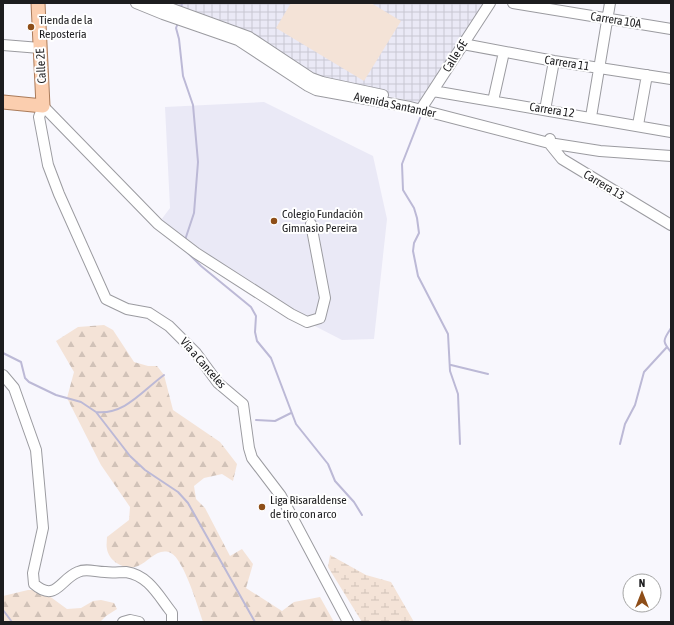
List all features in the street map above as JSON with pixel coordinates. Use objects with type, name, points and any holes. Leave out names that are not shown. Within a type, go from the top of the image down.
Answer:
[{"type":"main road","name":"Calle 2E","points":[[38,3],[43,106]]},
{"type":"main road","points":[[3,102],[43,106]]},
{"type":"street","name":"Avenida Santander","points":[[136,3],[238,40],[312,88],[423,107]]},
{"type":"street","name":"Avenida Santander","points":[[156,3],[239,32],[311,78],[322,82],[600,151],[671,156]]},
{"type":"street","name":"Calle 6E","points":[[423,107],[490,3]]},
{"type":"street","name":"Carrera 10A","points":[[513,3],[671,29]]},
{"type":"street","points":[[591,116],[610,3]]},
{"type":"street","name":"Carrera 11","points":[[463,44],[554,61],[671,79]]},
{"type":"street","points":[[3,45],[40,48]]},
{"type":"street","points":[[493,101],[504,52]]},
{"type":"street","points":[[545,110],[554,61]]},
{"type":"street","points":[[638,125],[647,75]]},
{"type":"street","name":"Carrera 12","points":[[433,91],[545,110],[591,116],[671,132]]},
{"type":"street","points":[[43,106],[158,224],[196,252],[291,314],[307,322],[320,318],[325,298],[310,224]]},
{"type":"street","name":"Vía a Canceles","points":[[43,106],[39,117],[48,165],[59,194],[106,299],[127,309],[149,313],[169,326],[196,353],[218,383],[243,404],[249,448],[252,458],[281,496],[348,622]]},
{"type":"street","name":"Avenida Santander","points":[[550,139],[601,145],[671,150]]},
{"type":"street","name":"Carrera 13","points":[[550,139],[562,159],[671,225]]},
{"type":"street","points":[[3,375],[14,388],[36,450],[43,528],[33,573],[34,584],[41,590],[50,591],[60,587],[77,572],[87,570],[135,574],[148,581],[170,608],[172,613],[172,622]]},
{"type":"street","points":[[123,622],[130,620],[139,622]]},
{"type":"shaded area","points":[[169,3],[490,3],[425,104],[322,82]]},
{"type":"shaded area","name":"Colegio Fundación Gimnasio Pereira","points":[[264,102],[373,156],[387,219],[374,339],[342,340],[307,322],[158,224],[170,208],[165,107]]},
{"type":"green space","points":[[291,3],[371,3],[401,21],[364,81],[276,28]]},
{"type":"green space","points":[[104,325],[113,330],[134,362],[148,366],[157,366],[164,375],[173,410],[220,442],[237,464],[233,481],[222,474],[204,478],[194,486],[196,499],[205,508],[230,556],[242,549],[253,564],[246,588],[282,611],[294,602],[320,597],[334,622],[203,622],[186,574],[176,557],[171,553],[157,553],[142,564],[133,567],[123,566],[111,558],[107,549],[107,537],[129,520],[130,507],[101,465],[67,398],[74,372],[56,341],[78,327]]},
{"type":"green space","points":[[330,555],[366,575],[391,582],[414,622],[362,622],[328,567]]},
{"type":"green space","points":[[28,590],[41,590],[67,609],[81,608],[93,601],[101,600],[114,603],[117,609],[100,622],[3,622],[3,596]]},
{"type":"waterway","points":[[181,9],[182,3]]},
{"type":"waterway","points":[[178,23],[176,28],[179,39],[183,76],[193,105],[198,162],[194,213],[185,240]]},
{"type":"waterway","points":[[420,118],[402,164],[403,190],[414,208],[417,218],[419,233],[414,243],[413,251],[418,276],[448,334],[450,371],[458,394],[460,444]]},
{"type":"waterway","points":[[183,248],[201,266],[251,307],[256,316],[255,332],[257,341],[271,358],[296,424],[328,464],[335,481],[354,502],[362,515]]},
{"type":"waterway","points":[[671,328],[665,340],[666,345],[671,352]]},
{"type":"waterway","points":[[620,444],[625,424],[635,405],[644,372],[667,347]]},
{"type":"waterway","points":[[3,353],[21,362],[25,378],[29,382],[56,395],[81,402],[96,412],[130,456],[145,470],[178,492],[188,503],[255,622]]},
{"type":"waterway","points":[[451,365],[488,374]]},
{"type":"waterway","points":[[96,412],[116,410],[124,406],[133,401],[164,375]]},
{"type":"waterway","points":[[256,420],[275,421],[291,413]]},
{"type":"waterway","points":[[3,610],[12,622]]},
{"type":"place","name":"Tienda de la Repostería","points":[[31,27]]},
{"type":"place","name":"Colegio Fundación Gimnasio Pereira","points":[[274,221]]},
{"type":"place","name":"Liga Risaraldense de tiro con arco","points":[[262,507]]}]
